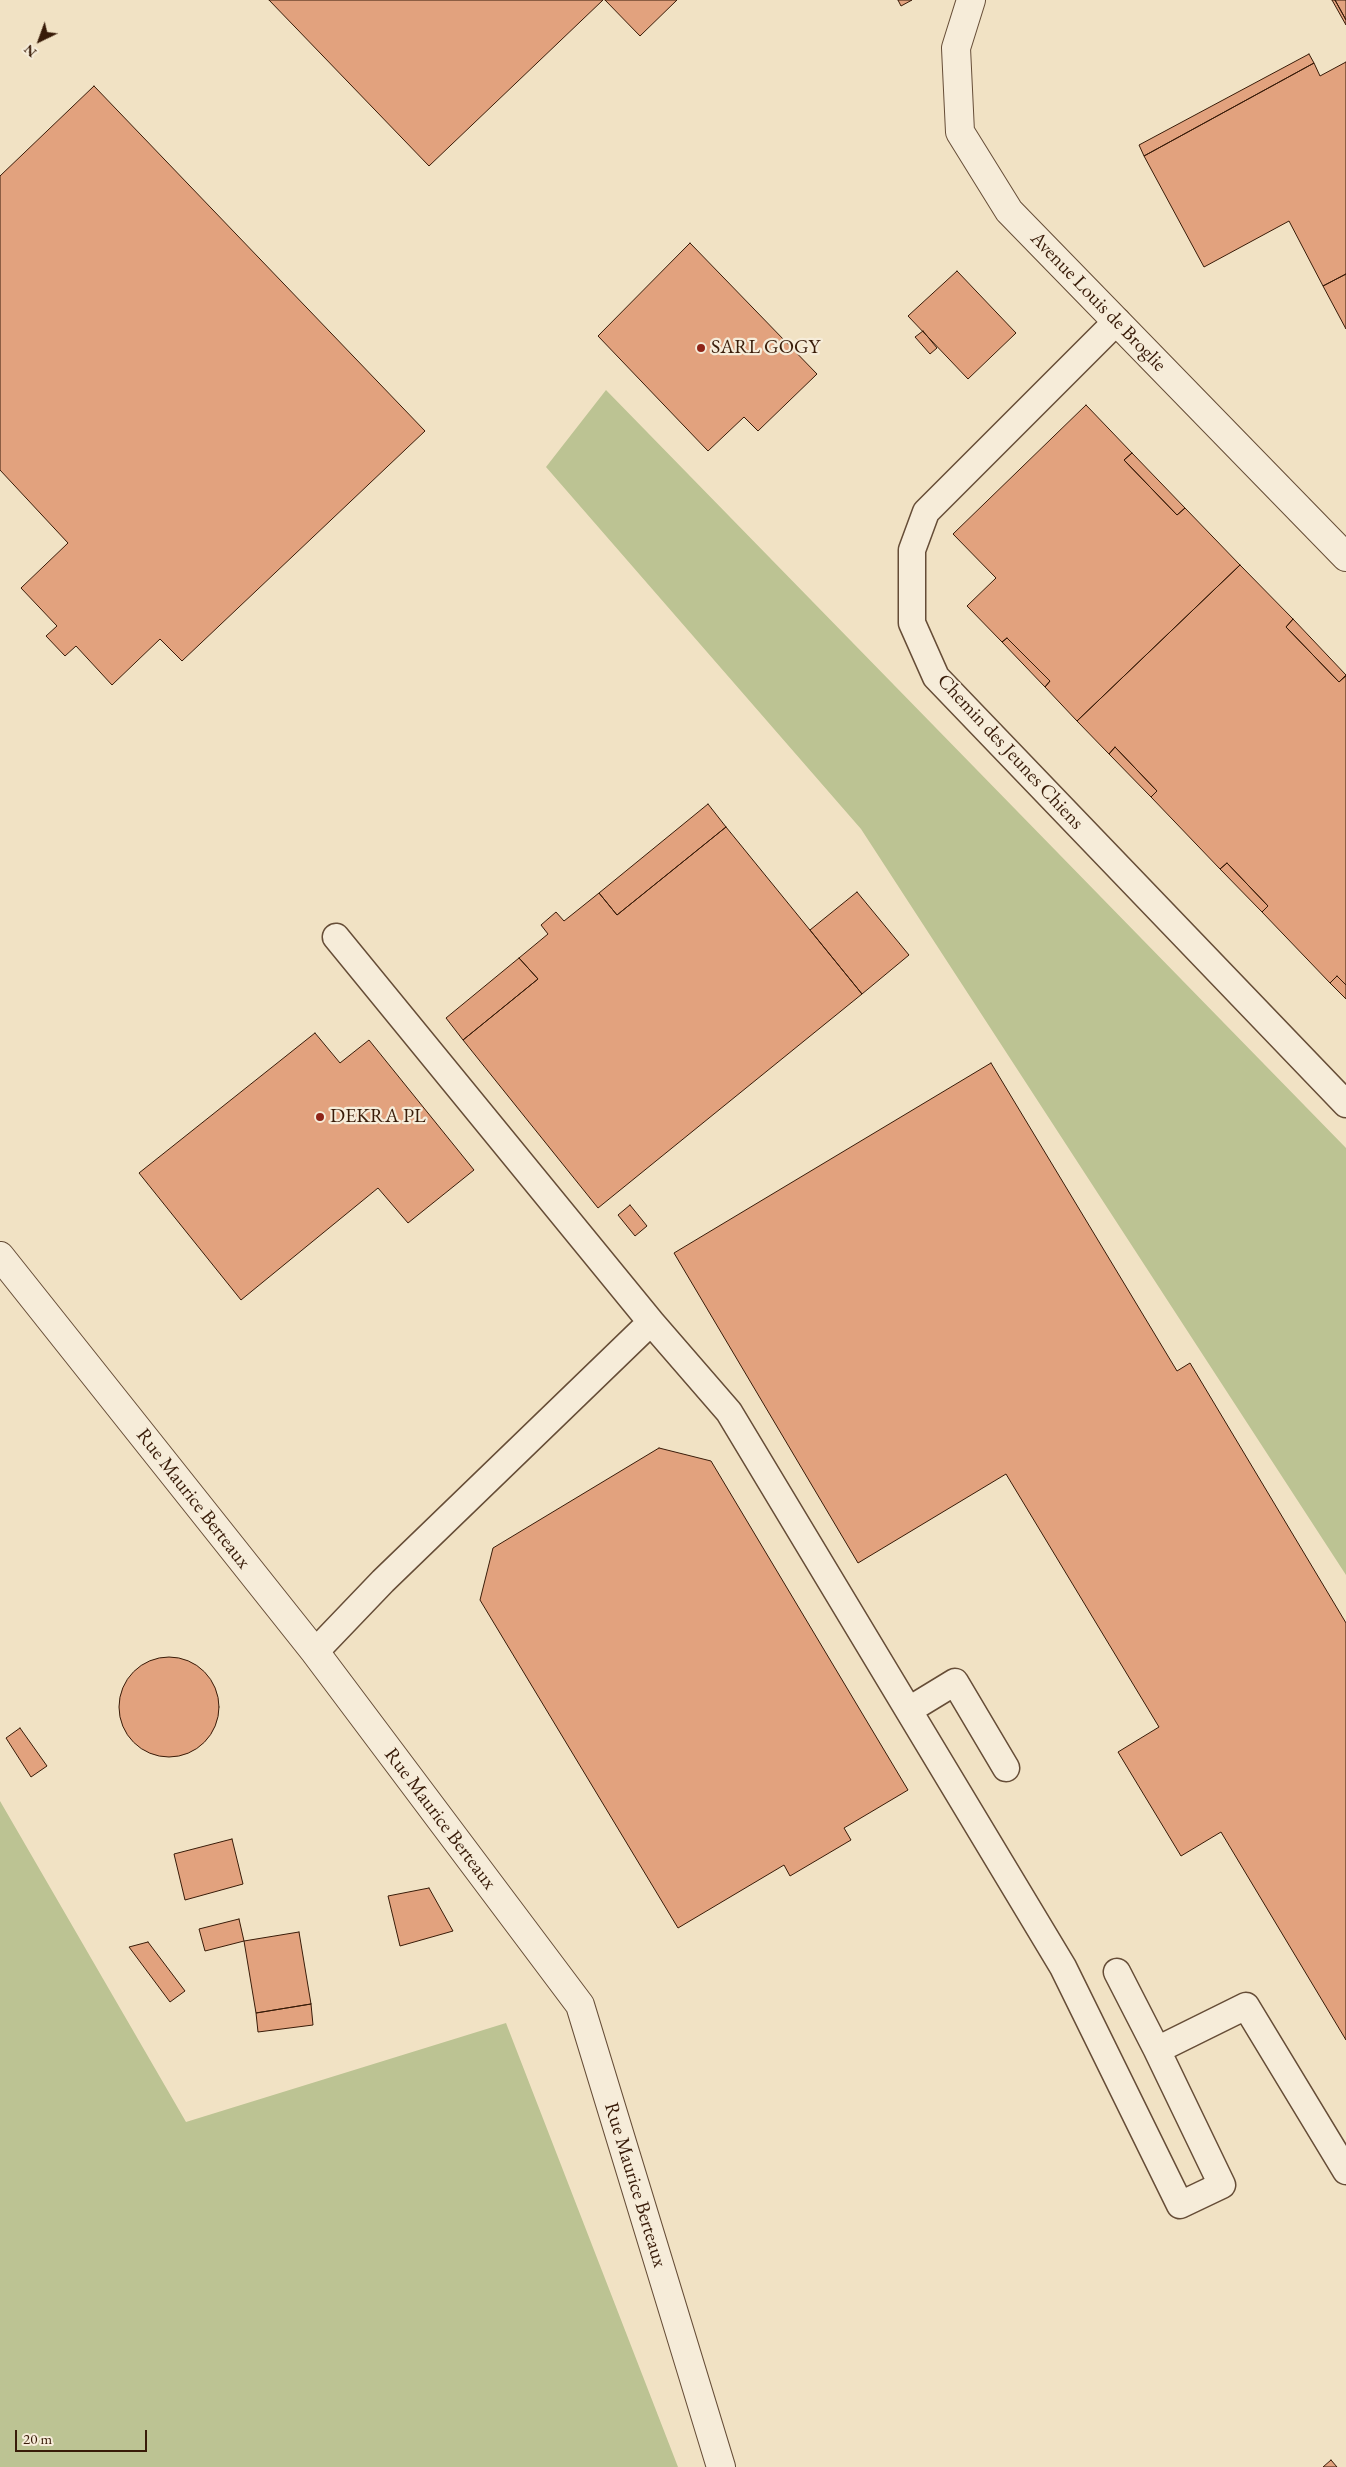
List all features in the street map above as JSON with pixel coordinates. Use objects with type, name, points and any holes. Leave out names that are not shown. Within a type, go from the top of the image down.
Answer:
[{"type":"street","name":"Avenue Louis de Broglie","points":[[971,0],[956,48],[960,132],[1009,211],[1346,557]]},
{"type":"street","name":"Rue Maurice Berteaux","points":[[0,1256],[315,1652],[580,2004],[721,2467]]},
{"type":"lane","name":"Chemin des Jeunes Chiens","points":[[1116,321],[926,512],[912,550],[912,623],[936,677],[1346,1104]]},
{"type":"lane","points":[[336,938],[651,1322],[729,1412],[1063,1967],[1180,2205],[1222,2185],[1117,1972]]},
{"type":"lane","points":[[315,1652],[383,1581],[651,1322]]},
{"type":"lane","points":[[909,1710],[955,1682],[1006,1768]]},
{"type":"lane","points":[[1157,2050],[1246,2006],[1346,2171]]},
{"type":"green space","points":[[606,390],[1346,1148],[1346,1575],[861,829],[546,467]]},
{"type":"green space","points":[[0,1801],[186,2122],[506,2023],[678,2467],[0,2467]]},
{"type":"building","points":[[269,0],[603,0],[429,166]]},
{"type":"building","points":[[605,0],[677,0],[640,36]]},
{"type":"building","points":[[898,0],[912,0],[901,6]]},
{"type":"building","points":[[1332,0],[1335,0],[1346,20],[1346,25]]},
{"type":"building","points":[[1335,0],[1346,0],[1346,20]]},
{"type":"building","points":[[1309,54],[1314,63],[1144,156],[1139,145]]},
{"type":"building","points":[[1346,62],[1346,274],[1323,286],[1289,221],[1204,267],[1144,156],[1314,63],[1320,76]]},
{"type":"building","points":[[94,86],[425,431],[182,661],[160,639],[112,685],[76,646],[65,656],[46,636],[57,626],[21,588],[68,543],[0,470],[0,176]]},
{"type":"building","name":"SARL GOGY","points":[[690,243],[817,374],[758,431],[744,417],[708,451],[598,336]]},
{"type":"building","points":[[957,271],[1016,333],[968,379],[908,316]]},
{"type":"building","points":[[1346,274],[1346,329],[1323,286]]},
{"type":"building","points":[[923,331],[937,348],[930,354],[915,337]]},
{"type":"building","points":[[1086,405],[1132,453],[1124,460],[1177,515],[1185,508],[1240,565],[1077,721],[1045,687],[1050,681],[1007,638],[1002,642],[967,606],[996,578],[953,534]]},
{"type":"building","points":[[1132,453],[1185,508],[1177,515],[1124,460]]},
{"type":"building","points":[[1240,565],[1293,619],[1286,627],[1339,682],[1346,676],[1346,985],[1337,976],[1330,983],[1262,912],[1268,906],[1227,863],[1220,869],[1151,797],[1157,791],[1115,747],[1109,754],[1077,721]]},
{"type":"building","points":[[1293,619],[1346,675],[1339,682],[1286,627]]},
{"type":"building","points":[[1007,638],[1050,681],[1045,687],[1002,642]]},
{"type":"building","points":[[1115,747],[1157,791],[1151,797],[1109,754]]},
{"type":"building","points":[[708,804],[726,827],[617,915],[599,893]]},
{"type":"building","points":[[726,827],[862,994],[598,1208],[463,1040],[538,979],[519,958],[548,934],[541,925],[556,912],[564,921],[599,893],[617,915]]},
{"type":"building","points":[[1227,863],[1268,906],[1262,912],[1220,869]]},
{"type":"building","points":[[857,892],[909,955],[862,994],[810,930]]},
{"type":"building","points":[[519,958],[538,979],[463,1040],[446,1018]]},
{"type":"building","points":[[1337,976],[1346,985],[1346,999],[1330,983]]},
{"type":"building","name":"DEKRA PL","points":[[315,1033],[340,1063],[369,1040],[474,1170],[408,1223],[378,1188],[241,1300],[139,1173]]},
{"type":"building","points":[[991,1063],[1177,1371],[1190,1363],[1346,1623],[1346,2040],[1221,1832],[1181,1856],[1118,1752],[1159,1727],[1006,1474],[858,1563],[674,1253]]},
{"type":"building","points":[[630,1205],[647,1226],[635,1236],[618,1215]]},
{"type":"building","points":[[659,1448],[711,1461],[908,1790],[844,1828],[851,1840],[790,1876],[784,1865],[678,1928],[480,1600],[493,1548]]},
{"type":"building","points":[[169,1657],[179,1658],[197,1665],[211,1679],[218,1697],[218,1717],[211,1735],[197,1749],[179,1756],[169,1757],[159,1756],[141,1749],[127,1735],[120,1717],[119,1707],[120,1697],[127,1679],[141,1665],[159,1658]]},
{"type":"building","points":[[20,1728],[47,1766],[31,1777],[6,1738]]},
{"type":"building","points":[[232,1839],[243,1884],[185,1900],[174,1854]]},
{"type":"building","points":[[429,1888],[453,1931],[400,1946],[388,1896]]},
{"type":"building","points":[[239,1919],[244,1941],[205,1951],[199,1929]]},
{"type":"building","points":[[299,1932],[311,2004],[256,2013],[244,1941]]},
{"type":"building","points":[[148,1942],[185,1991],[170,2002],[129,1947]]},
{"type":"building","points":[[311,2004],[313,2025],[258,2032],[256,2013]]},
{"type":"building","points":[[1331,2460],[1337,2467],[1323,2467]]},
{"type":"place","name":"SARL GOGY","points":[[701,348]]},
{"type":"place","name":"DEKRA PL","points":[[320,1117]]}]
